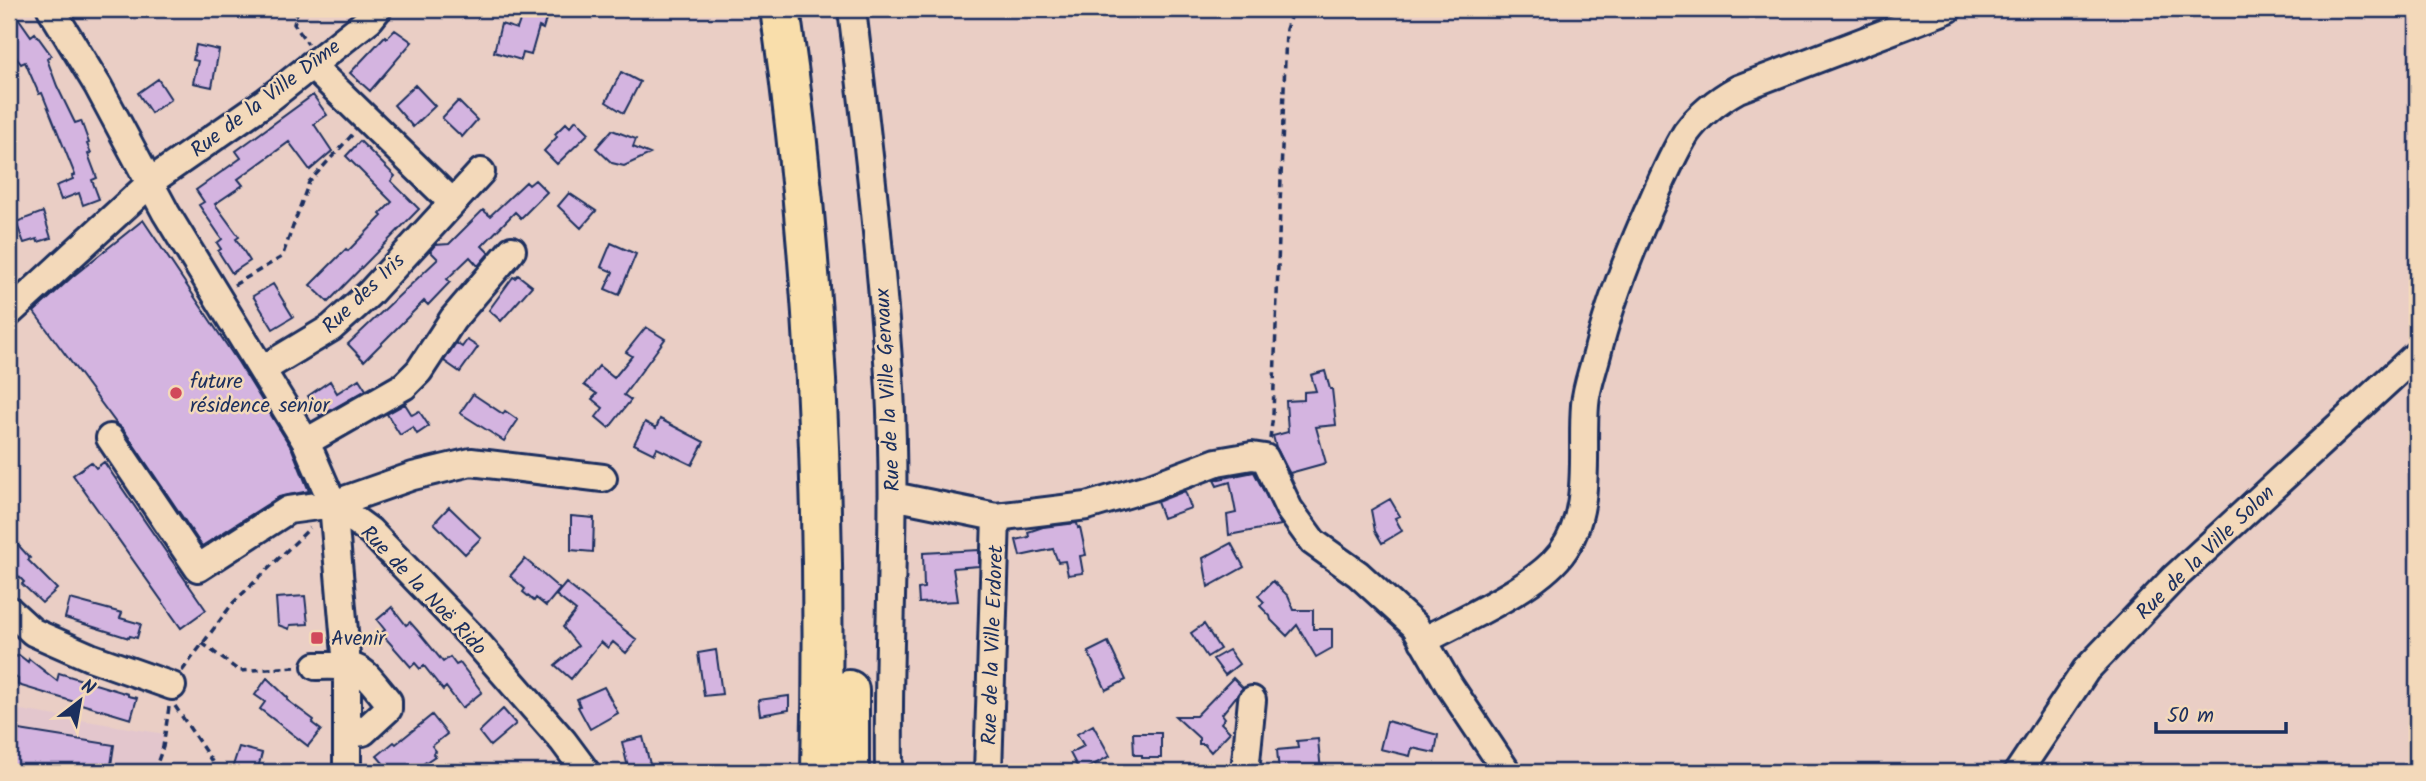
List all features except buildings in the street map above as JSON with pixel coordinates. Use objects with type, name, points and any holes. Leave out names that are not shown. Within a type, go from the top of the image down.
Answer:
[{"type":"highway","points":[[780,9],[794,110],[816,369],[824,592],[821,772]]},
{"type":"highway","points":[[806,9],[824,150],[842,372],[849,538],[849,772]]},
{"type":"street","points":[[51,9],[98,86],[149,184],[306,442],[333,505],[347,666],[347,772]]},
{"type":"street","name":"Rue de la Ville Dîme","points":[[9,313],[149,184],[265,102],[370,19],[378,9]]},
{"type":"street","name":"Rue de la Ville Gervaux","points":[[852,9],[875,204],[890,390],[893,496],[889,772]]},
{"type":"street","points":[[1423,641],[1538,578],[1562,553],[1575,526],[1582,497],[1585,402],[1605,320],[1639,230],[1672,159],[1687,133],[1701,116],[1738,89],[1948,9]]},
{"type":"street","points":[[311,65],[452,202]]},
{"type":"street","name":"Rue des Iris","points":[[263,369],[331,328],[369,294],[481,172]]},
{"type":"street","points":[[306,442],[412,379],[453,319],[512,250]]},
{"type":"street","name":"Rue de la Ville Solon","points":[[2018,772],[2086,670],[2174,578],[2417,354]]},
{"type":"street","points":[[110,438],[198,568],[288,510],[333,505],[413,476],[471,462],[603,478]]},
{"type":"street","name":"Rue de la Ville Erdoret","points":[[893,496],[996,517],[1087,506],[1151,487],[1217,462],[1252,456],[1265,458]]},
{"type":"street","points":[[1265,458],[1289,509],[1313,542],[1368,583],[1415,626],[1449,685],[1507,772]]},
{"type":"street","name":"Rue de la Noë Rido","points":[[333,505],[370,531],[473,638],[563,741],[586,772]]},
{"type":"street","name":"Rue de la Ville Erdoret","points":[[988,772],[996,517]]},
{"type":"street","points":[[9,610],[33,632],[90,657],[172,686]]},
{"type":"street","points":[[316,666],[360,668],[388,702],[388,709],[363,732],[348,734]]},
{"type":"street","points":[[1245,772],[1252,700]]},
{"type":"path","points":[[294,24],[298,9]]},
{"type":"path","points":[[1265,458],[1273,415],[1286,29],[1293,9]]},
{"type":"path","points":[[216,296],[282,257],[309,182],[366,120]]},
{"type":"path","points":[[172,686],[233,603],[333,505]]},
{"type":"path","points":[[202,643],[239,671],[316,666]]},
{"type":"path","points":[[154,772],[163,747],[170,698],[219,772]]},
{"type":"shaded area","points":[[9,708],[165,734],[153,772],[9,772]]},
{"type":"place","name":"future résidence senior","points":[[176,393]]},
{"type":"place","name":"Avenir","points":[[317,638]]}]
